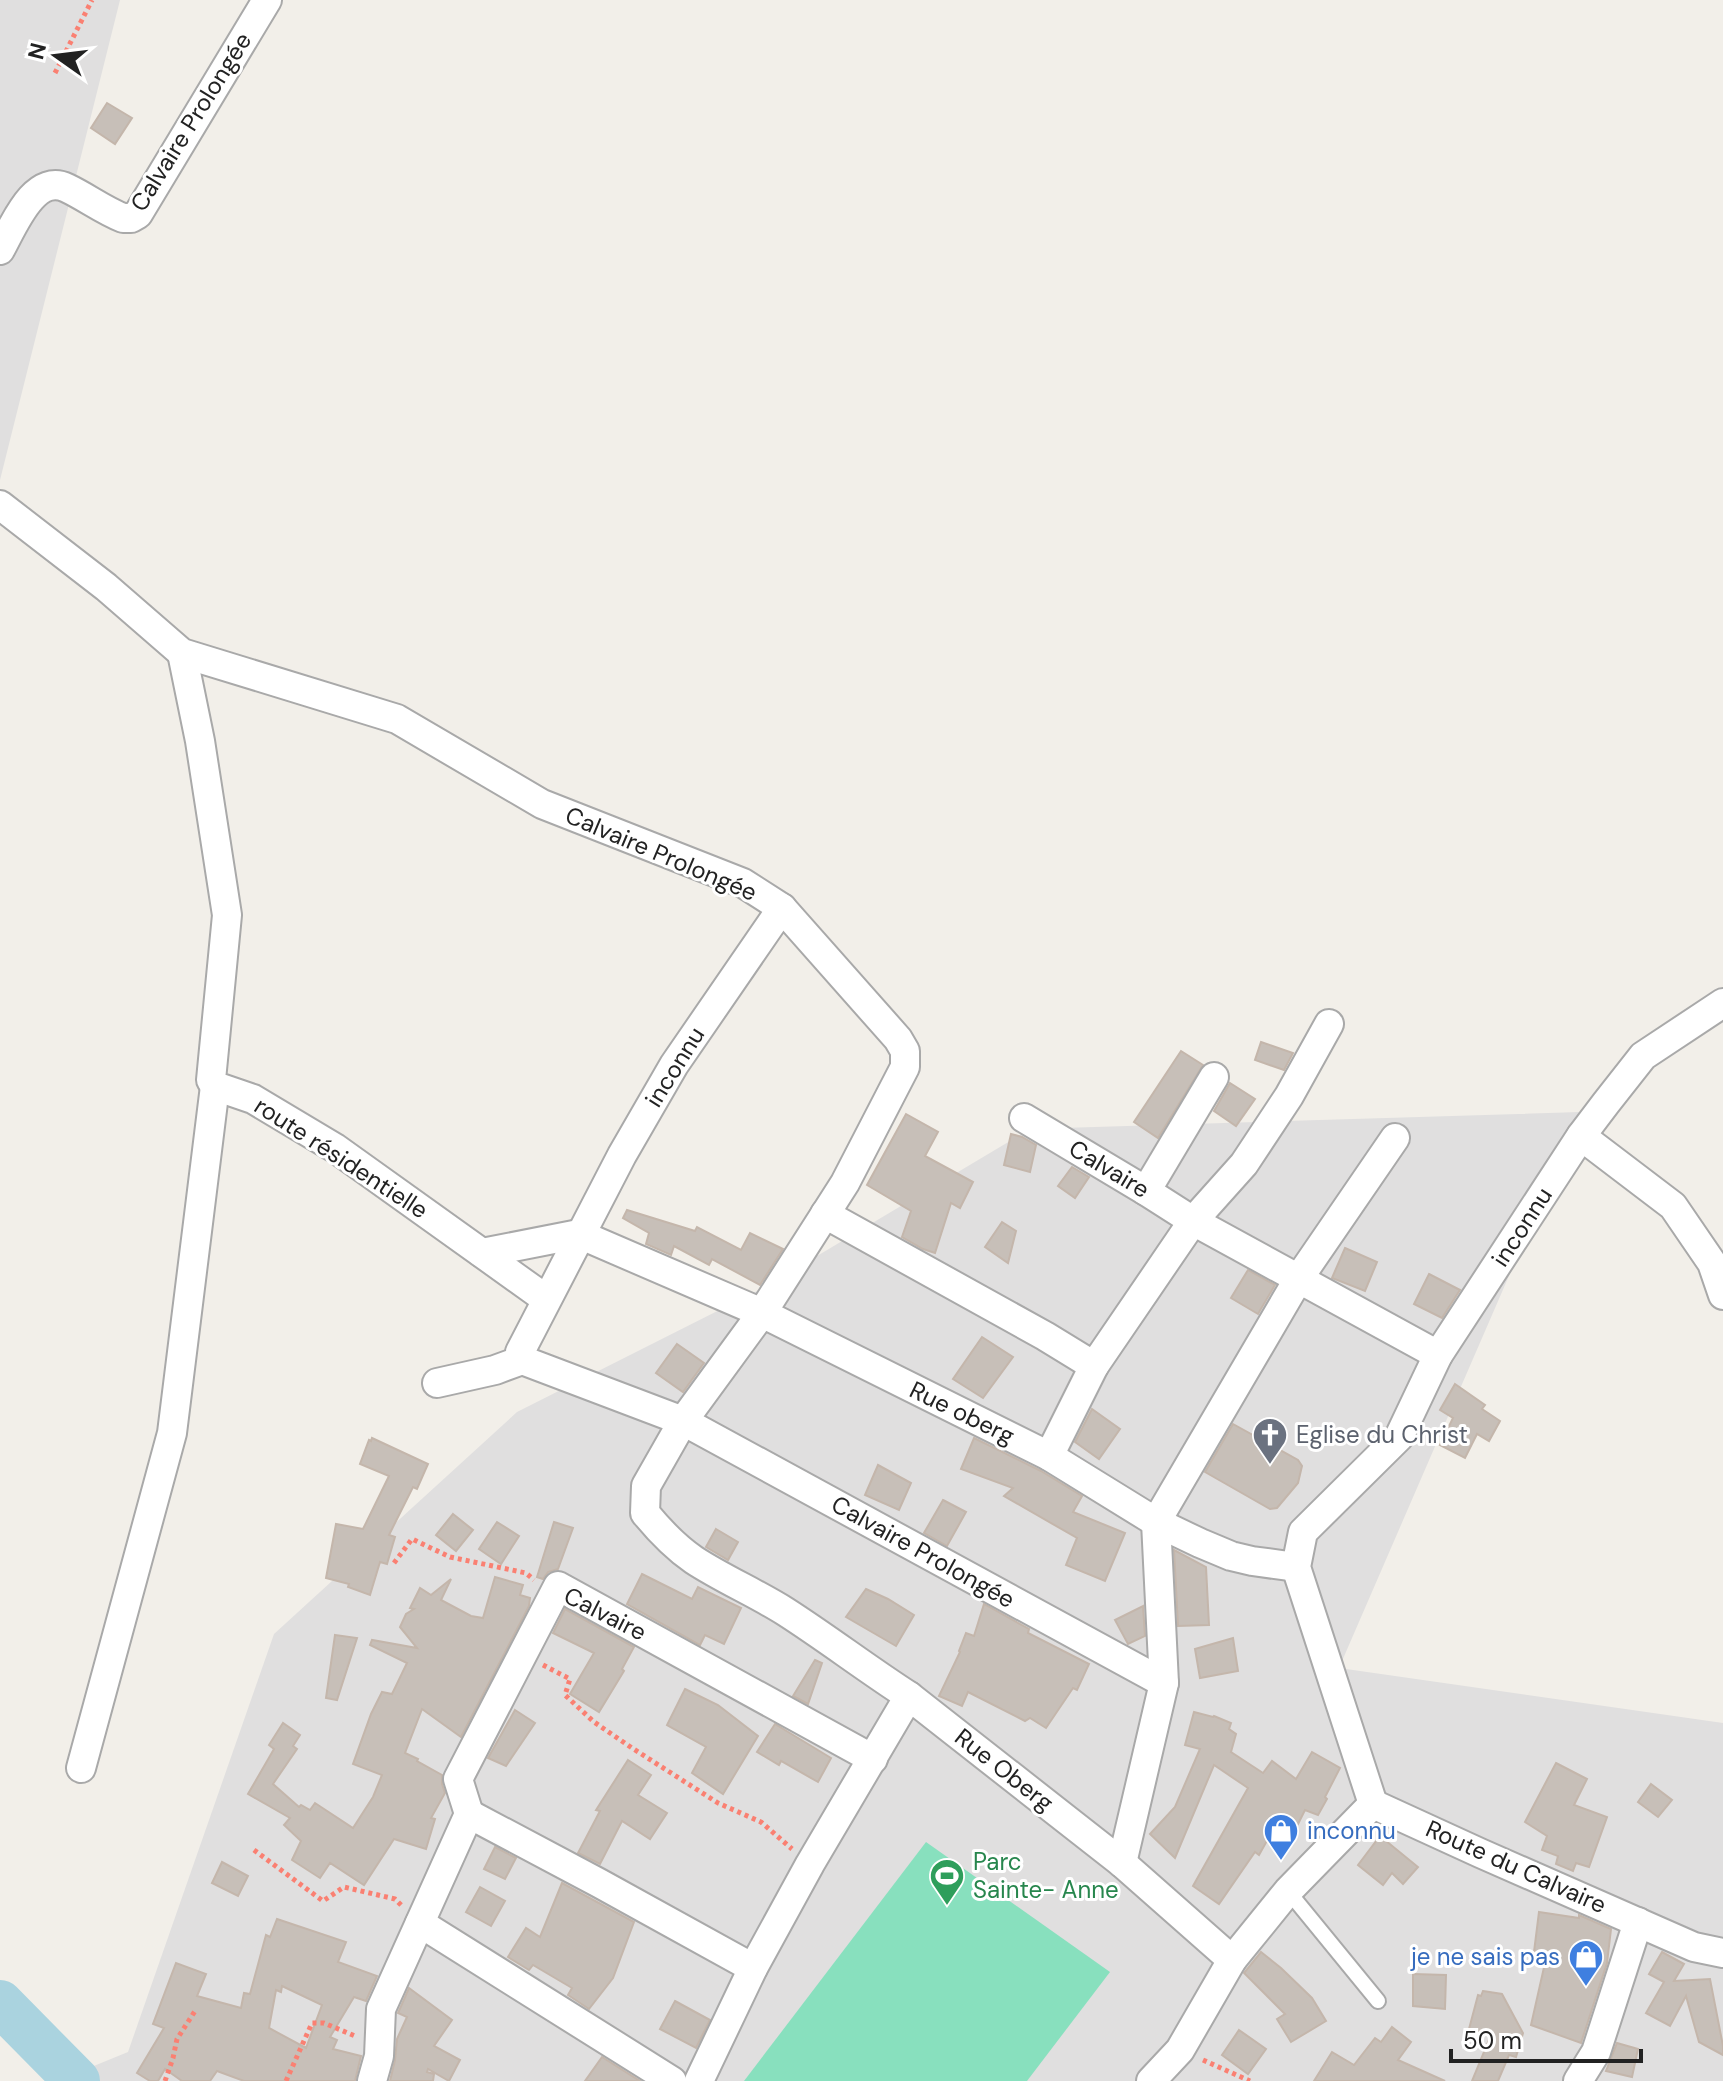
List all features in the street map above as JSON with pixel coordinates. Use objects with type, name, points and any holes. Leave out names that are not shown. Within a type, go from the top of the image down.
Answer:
[{"type":"street","name":"Calvaire Prolongée","points":[[0,250],[19,214],[37,191],[48,185],[67,188],[123,218],[138,214],[267,0]]},
{"type":"street","name":"Calvaire Prolongée","points":[[0,505],[106,587],[182,653],[397,719],[542,804],[743,883],[782,908],[898,1039],[905,1051],[905,1067],[845,1183],[762,1313],[683,1421],[646,1486],[645,1513],[661,1533],[694,1560],[764,1598]]},
{"type":"street","points":[[81,1768],[172,1433],[215,1086],[211,1080],[227,915],[200,741],[182,653]]},
{"type":"street","name":"inconnu","points":[[522,1360],[520,1352],[622,1155],[674,1065],[782,908]]},
{"type":"street","name":"inconnu","points":[[1296,1567],[1303,1532],[1399,1437],[1438,1355],[1581,1136],[1643,1056],[1723,1003]]},
{"type":"street","points":[[1049,1456],[1094,1366],[1193,1221],[1244,1164],[1289,1096],[1329,1024]]},
{"type":"street","points":[[1146,1191],[1214,1077]]},
{"type":"street","name":"route résidentielle","points":[[215,1086],[253,1099],[335,1148],[546,1299]]},
{"type":"street","name":"Calvaire","points":[[1024,1118],[1193,1221],[1299,1278]]},
{"type":"street","points":[[1581,1136],[1673,1206],[1712,1263],[1723,1295]]},
{"type":"street","points":[[1122,1863],[1164,1683],[1156,1522],[1299,1278],[1395,1138]]},
{"type":"street","points":[[825,1214],[1094,1366]]},
{"type":"street","points":[[482,1253],[579,1234],[762,1313]]},
{"type":"street","points":[[1299,1278],[1438,1355]]},
{"type":"street","name":"Rue oberg","points":[[762,1313],[1049,1456],[1156,1522]]},
{"type":"street","points":[[437,1383],[495,1370],[522,1360],[683,1421]]},
{"type":"street","name":"Calvaire Prolongée","points":[[683,1421],[1164,1683]]},
{"type":"street","points":[[1151,2081],[1180,2050],[1232,1960],[1288,1891],[1373,1804],[1296,1567],[1231,1556],[1156,1522]]},
{"type":"street","name":"Calvaire","points":[[469,1814],[458,1779],[558,1586],[873,1759]]},
{"type":"street","name":"Rue Oberg","points":[[764,1598],[909,1696],[1122,1863],[1232,1960]]},
{"type":"street","points":[[699,2081],[753,1968],[909,1696]]},
{"type":"street","name":"Route du Calvaire","points":[[1373,1804],[1694,1947],[1723,1953]]},
{"type":"street","points":[[372,2081],[379,2056],[381,2009],[469,1814],[753,1968]]},
{"type":"street","points":[[1578,2081],[1596,2052],[1638,1922]]},
{"type":"street","points":[[420,1923],[672,2081]]},
{"type":"lane","points":[[1288,1891],[1378,2001]]},
{"type":"path","points":[[55,73],[92,0]]},
{"type":"path","points":[[394,1563],[412,1539],[450,1557],[526,1573],[551,1599]]},
{"type":"path","points":[[526,1647],[539,1663],[570,1679],[565,1695],[594,1722],[718,1803],[761,1822],[810,1864]]},
{"type":"path","points":[[254,1850],[323,1901],[344,1887],[395,1899],[420,1923]]},
{"type":"path","points":[[165,2081],[177,2039],[195,2011]]},
{"type":"path","points":[[286,2081],[312,2023],[324,2023],[363,2039],[379,2036]]},
{"type":"path","points":[[1180,2050],[1250,2081]]},
{"type":"shaded area","points":[[0,0],[120,0],[0,480]]},
{"type":"shaded area","points":[[1580,1112],[1339,1668],[1723,1723],[1723,2081],[57,2081],[128,2052],[274,1634],[517,1412],[765,1287],[1030,1129]]},
{"type":"green space","name":"Parc Sainte- Anne","points":[[926,1842],[1110,1972],[1027,2081],[744,2081]]},
{"type":"building","points":[[107,103],[132,118],[115,144],[91,128]]},
{"type":"building","points":[[1261,1042],[1293,1053],[1284,1070],[1255,1060]]},
{"type":"building","points":[[1181,1051],[1203,1065],[1158,1138],[1134,1122]]},
{"type":"building","points":[[1230,1083],[1255,1099],[1236,1126],[1214,1111]]},
{"type":"building","points":[[906,1114],[938,1132],[925,1156],[973,1182],[960,1208],[951,1203],[935,1253],[902,1237],[911,1211],[867,1185]]},
{"type":"building","points":[[1011,1134],[1036,1145],[1030,1172],[1004,1165]]},
{"type":"building","points":[[1072,1167],[1089,1177],[1075,1198],[1058,1186]]},
{"type":"building","points":[[627,1210],[695,1231],[697,1227],[741,1250],[750,1233],[783,1249],[760,1285],[712,1259],[709,1265],[674,1246],[671,1255],[646,1244],[649,1233],[623,1218]]},
{"type":"building","points":[[1002,1222],[1016,1231],[1008,1263],[985,1247]]},
{"type":"building","points":[[1345,1248],[1377,1262],[1365,1291],[1332,1278]]},
{"type":"building","points":[[1248,1270],[1275,1285],[1258,1314],[1231,1298]]},
{"type":"building","points":[[1429,1274],[1460,1290],[1442,1318],[1414,1304]]},
{"type":"building","points":[[982,1337],[1013,1357],[983,1398],[953,1379]]},
{"type":"building","points":[[677,1344],[704,1363],[683,1392],[656,1373]]},
{"type":"building","points":[[1455,1384],[1485,1405],[1482,1409],[1500,1421],[1489,1441],[1477,1434],[1465,1458],[1440,1445],[1453,1418],[1440,1410]]},
{"type":"building","points":[[1092,1409],[1120,1429],[1099,1459],[1075,1442]]},
{"type":"building","points":[[1233,1424],[1298,1460],[1302,1466],[1298,1483],[1277,1508],[1270,1509],[1205,1472]]},
{"type":"building","points":[[372,1438],[428,1464],[389,1535],[395,1537],[387,1564],[380,1562],[370,1595],[348,1587],[349,1584],[326,1578],[336,1524],[363,1529],[389,1476],[360,1464]]},
{"type":"building","points":[[974,1438],[1041,1471],[1082,1496],[1073,1512],[1125,1533],[1105,1581],[1066,1565],[1077,1538],[1004,1496],[1013,1488],[961,1469]]},
{"type":"building","points":[[878,1465],[911,1483],[899,1510],[865,1495]]},
{"type":"building","points":[[943,1500],[966,1512],[947,1546],[924,1533]]},
{"type":"building","points":[[453,1514],[473,1530],[456,1551],[436,1535]]},
{"type":"building","points":[[497,1522],[519,1536],[501,1564],[479,1549]]},
{"type":"building","points":[[554,1522],[573,1528],[558,1569],[548,1572],[543,1579],[537,1577]]},
{"type":"building","points":[[716,1529],[738,1542],[728,1560],[706,1547]]},
{"type":"building","points":[[1174,1550],[1206,1567],[1209,1625],[1178,1626]]},
{"type":"building","points":[[642,1574],[692,1599],[698,1587],[741,1608],[724,1644],[705,1635],[700,1645],[627,1604]]},
{"type":"building","points":[[495,1577],[523,1585],[520,1595],[530,1598],[529,1606],[461,1737],[422,1709],[405,1753],[442,1775],[445,1793],[431,1818],[435,1819],[426,1849],[394,1839],[364,1885],[330,1863],[320,1878],[292,1860],[301,1841],[284,1825],[290,1818],[248,1794],[274,1749],[269,1745],[283,1723],[300,1735],[293,1746],[297,1749],[273,1784],[299,1807],[301,1805],[310,1810],[315,1803],[353,1828],[373,1797],[382,1775],[353,1764],[382,1692],[392,1694],[407,1663],[370,1645],[372,1640],[417,1648],[400,1627],[406,1614],[414,1609],[410,1608],[420,1588],[431,1595],[451,1579],[441,1600],[471,1616],[483,1618]]},
{"type":"building","points":[[866,1589],[914,1615],[896,1646],[846,1617]]},
{"type":"building","points":[[984,1604],[1029,1629],[1028,1633],[1089,1664],[1077,1690],[1073,1688],[1046,1728],[1030,1718],[1025,1721],[968,1692],[962,1706],[939,1696],[966,1633],[974,1636]]},
{"type":"building","points":[[1143,1606],[1145,1636],[1128,1644],[1115,1620]]},
{"type":"building","points":[[565,1609],[634,1647],[622,1669],[624,1671],[599,1712],[570,1694],[594,1653],[553,1633]]},
{"type":"building","points":[[335,1635],[357,1638],[337,1700],[326,1698]]},
{"type":"building","points":[[1233,1638],[1238,1671],[1200,1678],[1195,1649]]},
{"type":"building","points":[[815,1660],[822,1663],[808,1704],[793,1696]]},
{"type":"building","points":[[685,1689],[718,1705],[758,1736],[723,1794],[692,1773],[706,1747],[667,1725]]},
{"type":"building","points":[[515,1710],[535,1723],[506,1766],[488,1758]]},
{"type":"building","points":[[1194,1712],[1231,1723],[1229,1729],[1236,1734],[1231,1752],[1263,1773],[1272,1761],[1296,1779],[1312,1752],[1340,1768],[1318,1815],[1305,1810],[1298,1824],[1282,1814],[1259,1855],[1255,1852],[1219,1904],[1193,1886],[1248,1788],[1214,1765],[1175,1858],[1150,1834],[1175,1807],[1200,1749],[1185,1745]]},
{"type":"building","points":[[775,1724],[831,1758],[818,1782],[781,1761],[779,1765],[757,1752]]},
{"type":"building","points":[[628,1760],[651,1775],[638,1795],[667,1813],[650,1839],[622,1821],[600,1864],[578,1853],[600,1811],[596,1810]]},
{"type":"building","points":[[1556,1763],[1587,1779],[1574,1805],[1607,1817],[1589,1867],[1576,1863],[1573,1871],[1556,1864],[1558,1856],[1542,1850],[1547,1836],[1525,1822]]},
{"type":"building","points":[[1651,1784],[1672,1800],[1658,1817],[1638,1802]]},
{"type":"building","points":[[1380,1836],[1418,1867],[1403,1884],[1392,1873],[1383,1885],[1358,1865]]},
{"type":"building","points":[[495,1847],[516,1858],[505,1879],[484,1869]]},
{"type":"building","points":[[222,1862],[248,1876],[238,1896],[212,1883]]},
{"type":"building","points":[[562,1883],[634,1922],[613,1978],[589,2009],[568,1995],[572,1988],[533,1965],[529,1970],[508,1957],[526,1928],[540,1937]]},
{"type":"building","points":[[480,1887],[505,1901],[491,1926],[466,1912]]},
{"type":"building","points":[[1539,1912],[1579,1918],[1579,1915],[1611,1929],[1607,1963],[1581,2043],[1531,2025],[1547,1954],[1534,1952]]},
{"type":"building","points":[[277,1919],[346,1942],[338,1962],[377,1976],[366,2001],[354,1997],[330,2037],[337,2040],[333,2049],[361,2056],[355,2081],[244,2081],[217,2071],[210,2081],[182,2081],[165,2069],[158,2081],[150,2081],[137,2073],[164,2028],[153,2024],[176,1963],[206,1974],[197,1996],[241,2008],[244,1993],[250,1994],[266,1935],[270,1937]],"holes":[[[282,1986],[322,2005],[306,2048],[269,2028],[276,1990],[281,1992]]]},
{"type":"building","points":[[1261,1952],[1312,1998],[1326,2021],[1291,2042],[1277,2019],[1285,2014],[1244,1973]]},
{"type":"building","points":[[1662,1952],[1684,1964],[1674,1981],[1710,1979],[1723,2055],[1699,2042],[1686,1996],[1670,2026],[1646,2013],[1664,1982],[1649,1974]]},
{"type":"building","points":[[1413,1974],[1446,1975],[1445,2009],[1413,2006]]},
{"type":"building","points":[[409,1988],[452,2020],[434,2046],[460,2060],[449,2081],[428,2069],[427,2072],[434,2074],[433,2081],[390,2081],[397,2039],[407,2017],[398,2013]]},
{"type":"building","points":[[1483,1991],[1502,1994],[1523,2033],[1516,2057],[1509,2055],[1498,2081],[1472,2081],[1491,2035],[1469,2029],[1478,1995],[1481,1996]]},
{"type":"building","points":[[675,2001],[710,2020],[696,2048],[660,2029]]},
{"type":"building","points":[[1392,2027],[1411,2042],[1398,2060],[1445,2081],[1314,2081],[1332,2052],[1354,2065],[1375,2038],[1381,2042]]},
{"type":"building","points":[[1239,2030],[1266,2049],[1248,2074],[1222,2055]]},
{"type":"building","points":[[1617,2043],[1638,2049],[1632,2077],[1606,2071]]},
{"type":"building","points":[[602,2057],[640,2081],[585,2081]]},
{"type":"waterway","points":[[0,2003],[77,2081]]},
{"type":"place","name":"Eglise du Christ","points":[[1270,1466]]},
{"type":"place","name":"inconnu","points":[[1281,1862]]},
{"type":"place","name":"Parc Sainte- Anne","points":[[947,1907]]},
{"type":"place","name":"je ne sais pas","points":[[1586,1988]]}]
